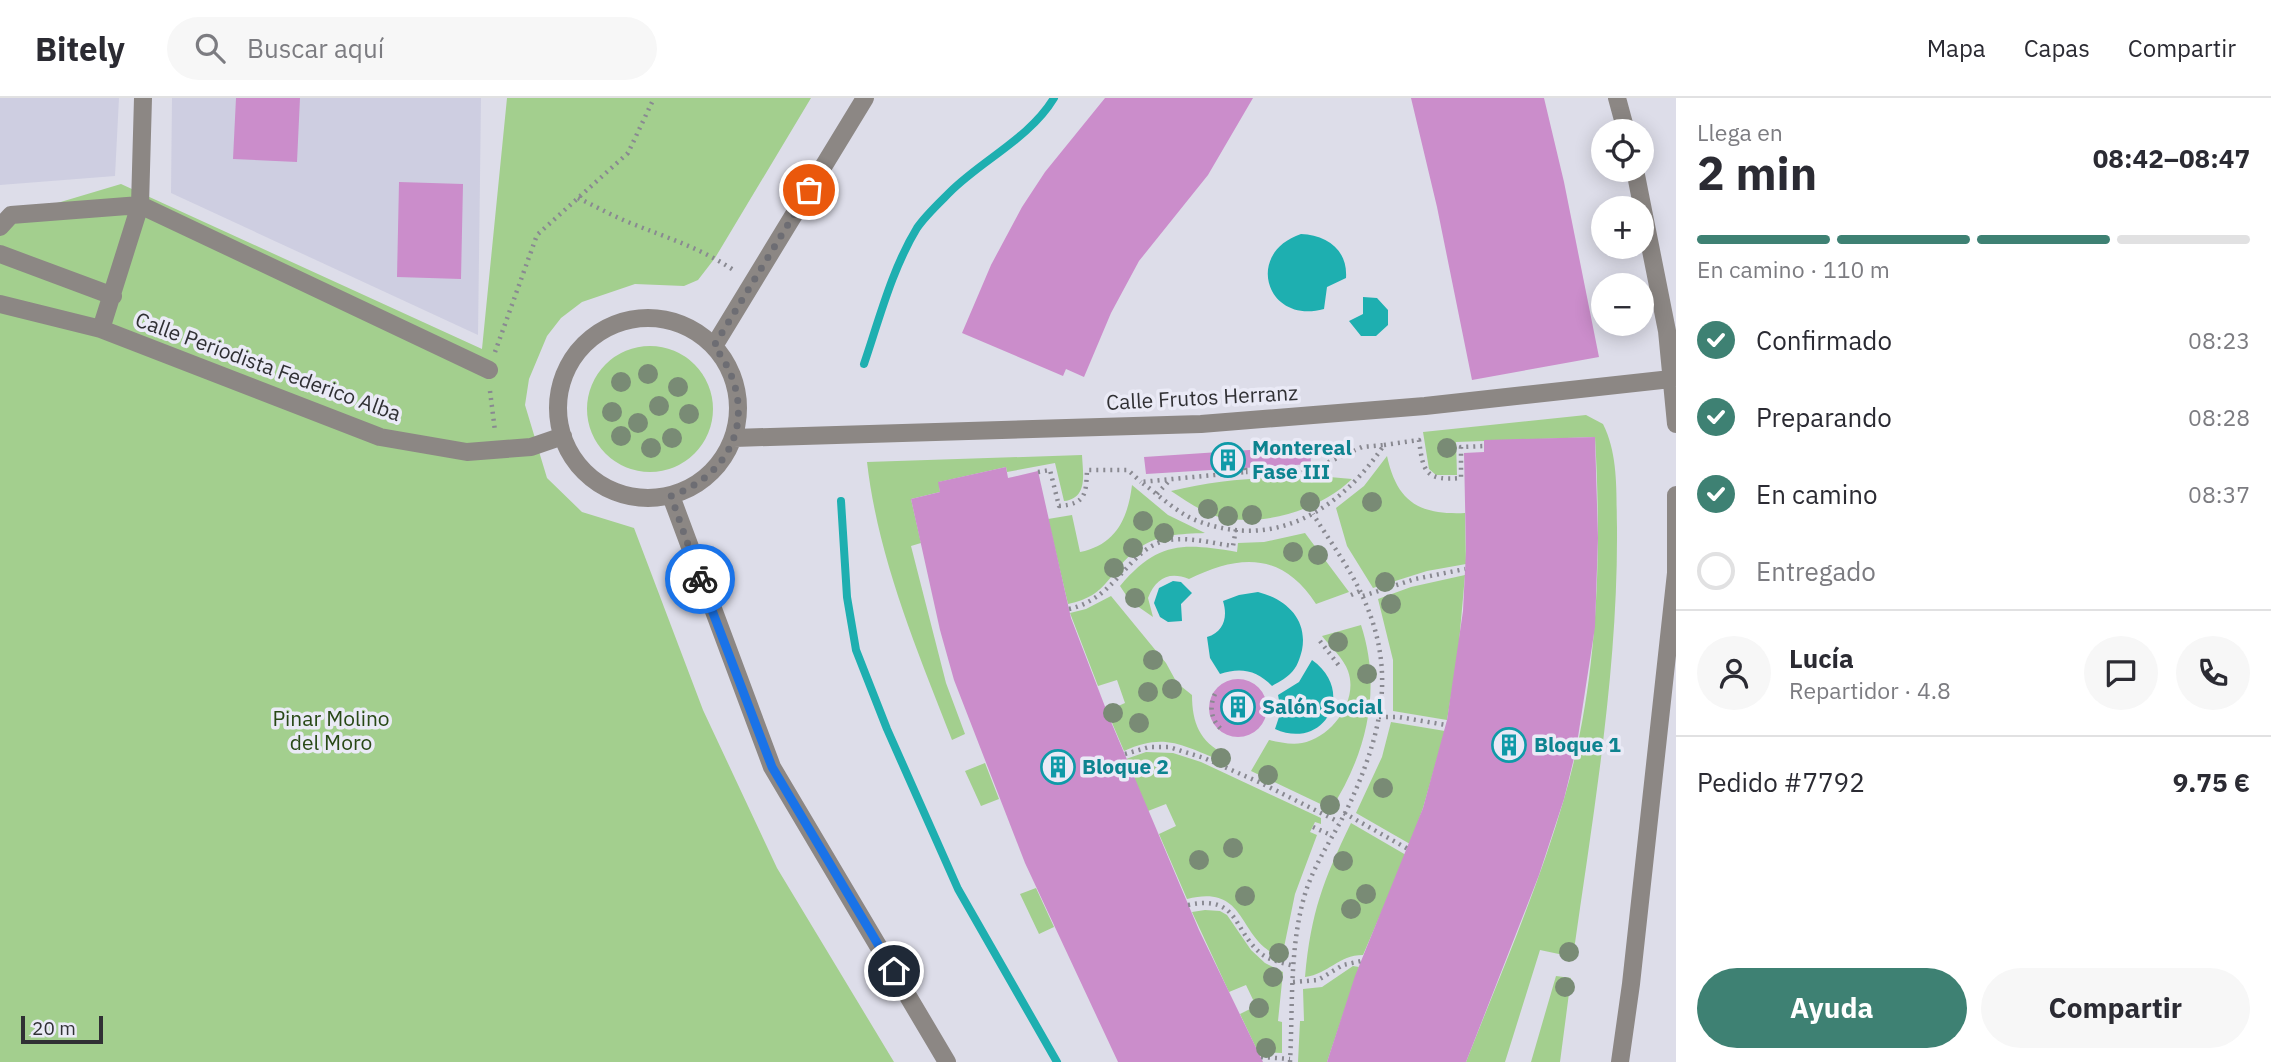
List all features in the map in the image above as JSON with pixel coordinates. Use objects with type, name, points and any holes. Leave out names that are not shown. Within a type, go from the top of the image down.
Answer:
[{"type":"street","points":[[101,329],[140,205],[143,98]]},
{"type":"street","points":[[714,346],[865,98]]},
{"type":"street","points":[[1617,98],[1623,119]]},
{"type":"street","points":[[1637,182],[1667,331],[1676,424]]},
{"type":"street","points":[[0,227],[11,215],[140,205],[489,370]]},
{"type":"street","points":[[0,254],[113,296]]},
{"type":"street","name":"Calle Periodista Federico Alba","points":[[0,304],[101,329],[380,436],[440,449],[499,452],[531,447],[563,436]]},
{"type":"street","points":[[638,318],[666,319],[692,329],[714,346],[728,367],[736,388],[739,414],[734,438],[720,464],[698,484],[671,496],[636,498],[602,486],[578,464],[563,436],[559,398],[565,372],[587,341],[611,326],[638,318]]},
{"type":"street","name":"Calle Frutos Herranz","points":[[734,438],[1201,424],[1425,406],[1671,379]]},
{"type":"street","points":[[1620,1062],[1676,573],[1676,495]]},
{"type":"street","points":[[671,496],[772,767],[947,1062]]},
{"type":"path","points":[[499,452],[491,410],[489,370],[537,235],[628,153],[654,98]]},
{"type":"path","points":[[578,198],[629,223],[670,236],[704,252],[753,283]]},
{"type":"path","points":[[1141,482],[1246,470],[1314,468],[1362,447],[1419,440],[1425,470],[1431,477],[1461,478],[1461,447],[1484,446]]},
{"type":"path","points":[[1038,472],[1050,470],[1059,506],[1070,505],[1082,499],[1086,490],[1087,470],[1128,470],[1196,521],[1257,530],[1284,526],[1313,514],[1338,499],[1360,479],[1384,445]]},
{"type":"path","points":[[1157,494],[1168,481]]},
{"type":"path","points":[[1261,1057],[1290,1061],[1294,966],[1305,894],[1331,835],[1353,796],[1376,737],[1384,691],[1378,642],[1361,593],[1313,514]]},
{"type":"path","points":[[1069,609],[1113,589],[1132,562],[1149,548],[1167,540],[1190,539],[1233,546],[1236,529]]},
{"type":"path","points":[[1350,596],[1465,569]]},
{"type":"path","points":[[1320,640],[1340,667]]},
{"type":"path","points":[[1215,694],[1211,704],[1212,716],[1221,729]]},
{"type":"path","points":[[1380,717],[1399,717],[1446,725]]},
{"type":"path","points":[[1125,754],[1149,747],[1169,747],[1242,771],[1339,822]]},
{"type":"path","points":[[1344,813],[1408,849]]},
{"type":"path","points":[[1313,827],[1331,835]]},
{"type":"path","points":[[1188,905],[1223,905],[1262,954],[1294,966]]},
{"type":"path","points":[[1293,982],[1318,980],[1343,965],[1361,961]]},
{"type":"shaded area","points":[[0,98],[119,98],[115,176],[0,185]]},
{"type":"shaded area","points":[[172,98],[481,98],[478,335],[171,193]]},
{"type":"green space","name":"Pinar Molino del Moro","points":[[507,98],[811,98],[715,258],[698,280],[684,286],[635,284],[582,302],[561,318],[547,336],[529,379],[525,405],[547,478],[582,512],[634,528],[703,710],[777,868],[894,1062],[0,1062],[0,226],[17,215],[121,184],[482,349]]},
{"type":"green space","points":[[650,346],[674,351],[695,364],[708,385],[713,409],[708,433],[695,454],[674,467],[650,472],[626,467],[605,454],[592,433],[587,409],[592,385],[605,364],[626,351]]},
{"type":"green space","points":[[1586,415],[1603,424],[1612,449],[1617,502],[1616,582],[1603,743],[1573,957],[1540,950],[1505,1062],[1466,1062],[1542,866],[1575,755],[1591,665],[1595,620],[1598,528],[1595,437],[1456,442],[1457,475],[1436,475],[1429,469],[1423,432]]},
{"type":"green space","points":[[1082,455],[1081,490],[1072,499],[1064,501],[1055,463],[1007,472],[1006,467],[939,482],[940,492],[911,499],[921,543],[911,546],[946,683],[965,734],[952,740],[900,603],[880,533],[867,462]]},
{"type":"green space","points":[[1387,456],[1397,485],[1412,502],[1435,511],[1465,513],[1466,564],[1427,571],[1373,588],[1347,546],[1336,508],[1364,486]]},
{"type":"green space","points":[[1318,476],[1352,479],[1339,490],[1309,507],[1258,520],[1224,518],[1210,514],[1171,491],[1225,481]]},
{"type":"green space","points":[[1132,485],[1168,515],[1205,533],[1170,536],[1146,544],[1128,557],[1100,589],[1082,600],[1068,604],[1048,519],[1072,515],[1080,552],[1092,548],[1103,543],[1118,528],[1127,508]]},
{"type":"green space","points":[[1305,533],[1349,592],[1316,604],[1289,575],[1274,567],[1243,562],[1226,565],[1189,579],[1169,576],[1159,581],[1148,598],[1153,617],[1130,601],[1120,586],[1147,560],[1172,549],[1201,547],[1237,552],[1238,543],[1264,542]]},
{"type":"green space","points":[[1465,575],[1458,654],[1447,720],[1393,711],[1393,660],[1378,599],[1411,587]]},
{"type":"green space","points":[[1111,596],[1166,663],[1177,683],[1192,695],[1199,730],[1209,744],[1225,754],[1222,761],[1174,743],[1151,742],[1124,751],[1107,711],[1125,703],[1117,680],[1098,686],[1070,613],[1086,609]]},
{"type":"green space","points":[[1361,625],[1370,673],[1367,720],[1354,766],[1331,809],[1251,771],[1269,740],[1294,744],[1313,740],[1332,726],[1340,716],[1350,694],[1348,671],[1322,636]]},
{"type":"green space","points":[[1391,722],[1445,731],[1410,844],[1356,813],[1382,757]]},
{"type":"green space","points":[[1146,752],[1173,753],[1201,762],[1321,818],[1321,824],[1315,822],[1310,832],[1317,835],[1295,894],[1282,957],[1267,950],[1233,906],[1222,899],[1207,896],[1187,899],[1159,834],[1176,826],[1166,804],[1148,811],[1126,759]]},
{"type":"green space","points":[[985,763],[999,799],[981,806],[965,771]]},
{"type":"green space","points":[[1351,823],[1406,855],[1363,955],[1347,958],[1305,977],[1320,897]]},
{"type":"green space","points":[[1036,888],[1054,927],[1039,934],[1020,894]]},
{"type":"green space","points":[[1220,911],[1227,915],[1251,950],[1265,963],[1283,972],[1278,1021],[1282,1022],[1282,1053],[1258,1052],[1240,1014],[1256,1006],[1246,985],[1229,992],[1192,912]]},
{"type":"green space","points":[[1353,966],[1359,967],[1327,1062],[1298,1062],[1300,1021],[1304,1021],[1303,989],[1322,987]]},
{"type":"green space","points":[[1556,976],[1571,978],[1560,1062],[1531,1062]]},
{"type":"water","points":[[1301,234],[1319,237],[1334,246],[1346,268],[1346,278],[1327,287],[1324,309],[1304,311],[1288,307],[1276,297],[1269,285],[1268,270],[1272,256],[1283,243]]},
{"type":"water","points":[[1363,297],[1377,298],[1388,310],[1388,325],[1376,336],[1361,336],[1349,321],[1363,314]]},
{"type":"water","points":[[1173,581],[1181,582],[1192,593],[1181,604],[1182,621],[1168,622],[1160,617],[1154,603],[1159,588]]},
{"type":"water","points":[[1258,592],[1286,605],[1302,629],[1302,650],[1296,666],[1288,676],[1272,686],[1260,676],[1248,671],[1220,674],[1210,658],[1207,637],[1221,628],[1225,613],[1223,601]]},
{"type":"water","points":[[1312,660],[1325,673],[1332,687],[1333,702],[1329,715],[1320,725],[1308,732],[1293,734],[1275,729],[1281,711],[1278,695],[1299,682]]},
{"type":"building","points":[[236,98],[300,98],[297,162],[233,159]]},
{"type":"building","points":[[1105,98],[1253,98],[1208,175],[1139,261],[1111,313],[1084,377],[1066,369],[1063,376],[962,333],[991,265],[1022,207],[1045,172]]},
{"type":"building","points":[[1411,98],[1544,98],[1591,317],[1591,336],[1595,336],[1599,357],[1472,380],[1437,207]]},
{"type":"building","points":[[399,182],[463,184],[461,279],[397,277]]},
{"type":"building","name":"Bloque 1","points":[[1595,437],[1598,538],[1595,627],[1576,750],[1564,799],[1539,875],[1466,1062],[1327,1062],[1355,976],[1423,808],[1447,720],[1463,611],[1466,551],[1464,453],[1484,452],[1484,440]]},
{"type":"building","name":"Montereal Fase III","points":[[1310,446],[1311,464],[1146,474],[1144,457]]},
{"type":"building","name":"Bloque 2","points":[[1006,467],[1008,478],[1038,471],[1071,618],[1109,717],[1199,930],[1263,1062],[1118,1062],[1025,863],[954,680],[911,499],[940,492],[938,482]]},
{"type":"building","name":"Salón Social","points":[[1232,679],[1244,679],[1259,687],[1267,702],[1267,714],[1259,729],[1244,737],[1232,737],[1217,729],[1209,714],[1209,702],[1217,687]]},
{"type":"waterway","points":[[864,364],[893,277],[917,228],[963,180],[1032,125],[1054,98]]},
{"type":"waterway","points":[[841,501],[847,597],[856,650],[887,729],[958,889],[1057,1062]]},
{"type":"way so far","points":[[700,579],[671,496],[698,484],[720,464],[734,438],[739,414],[736,388],[728,367],[714,346],[809,190]]},
{"type":"place","name":"Montereal Fase III","points":[[1228,460]]},
{"type":"place","name":"Salón Social","points":[[1238,707]]},
{"type":"place","name":"Bloque 1","points":[[1509,745]]},
{"type":"place","name":"Bloque 2","points":[[1058,767]]},
{"type":"route","points":[[700,579],[772,767],[894,971]]}]
